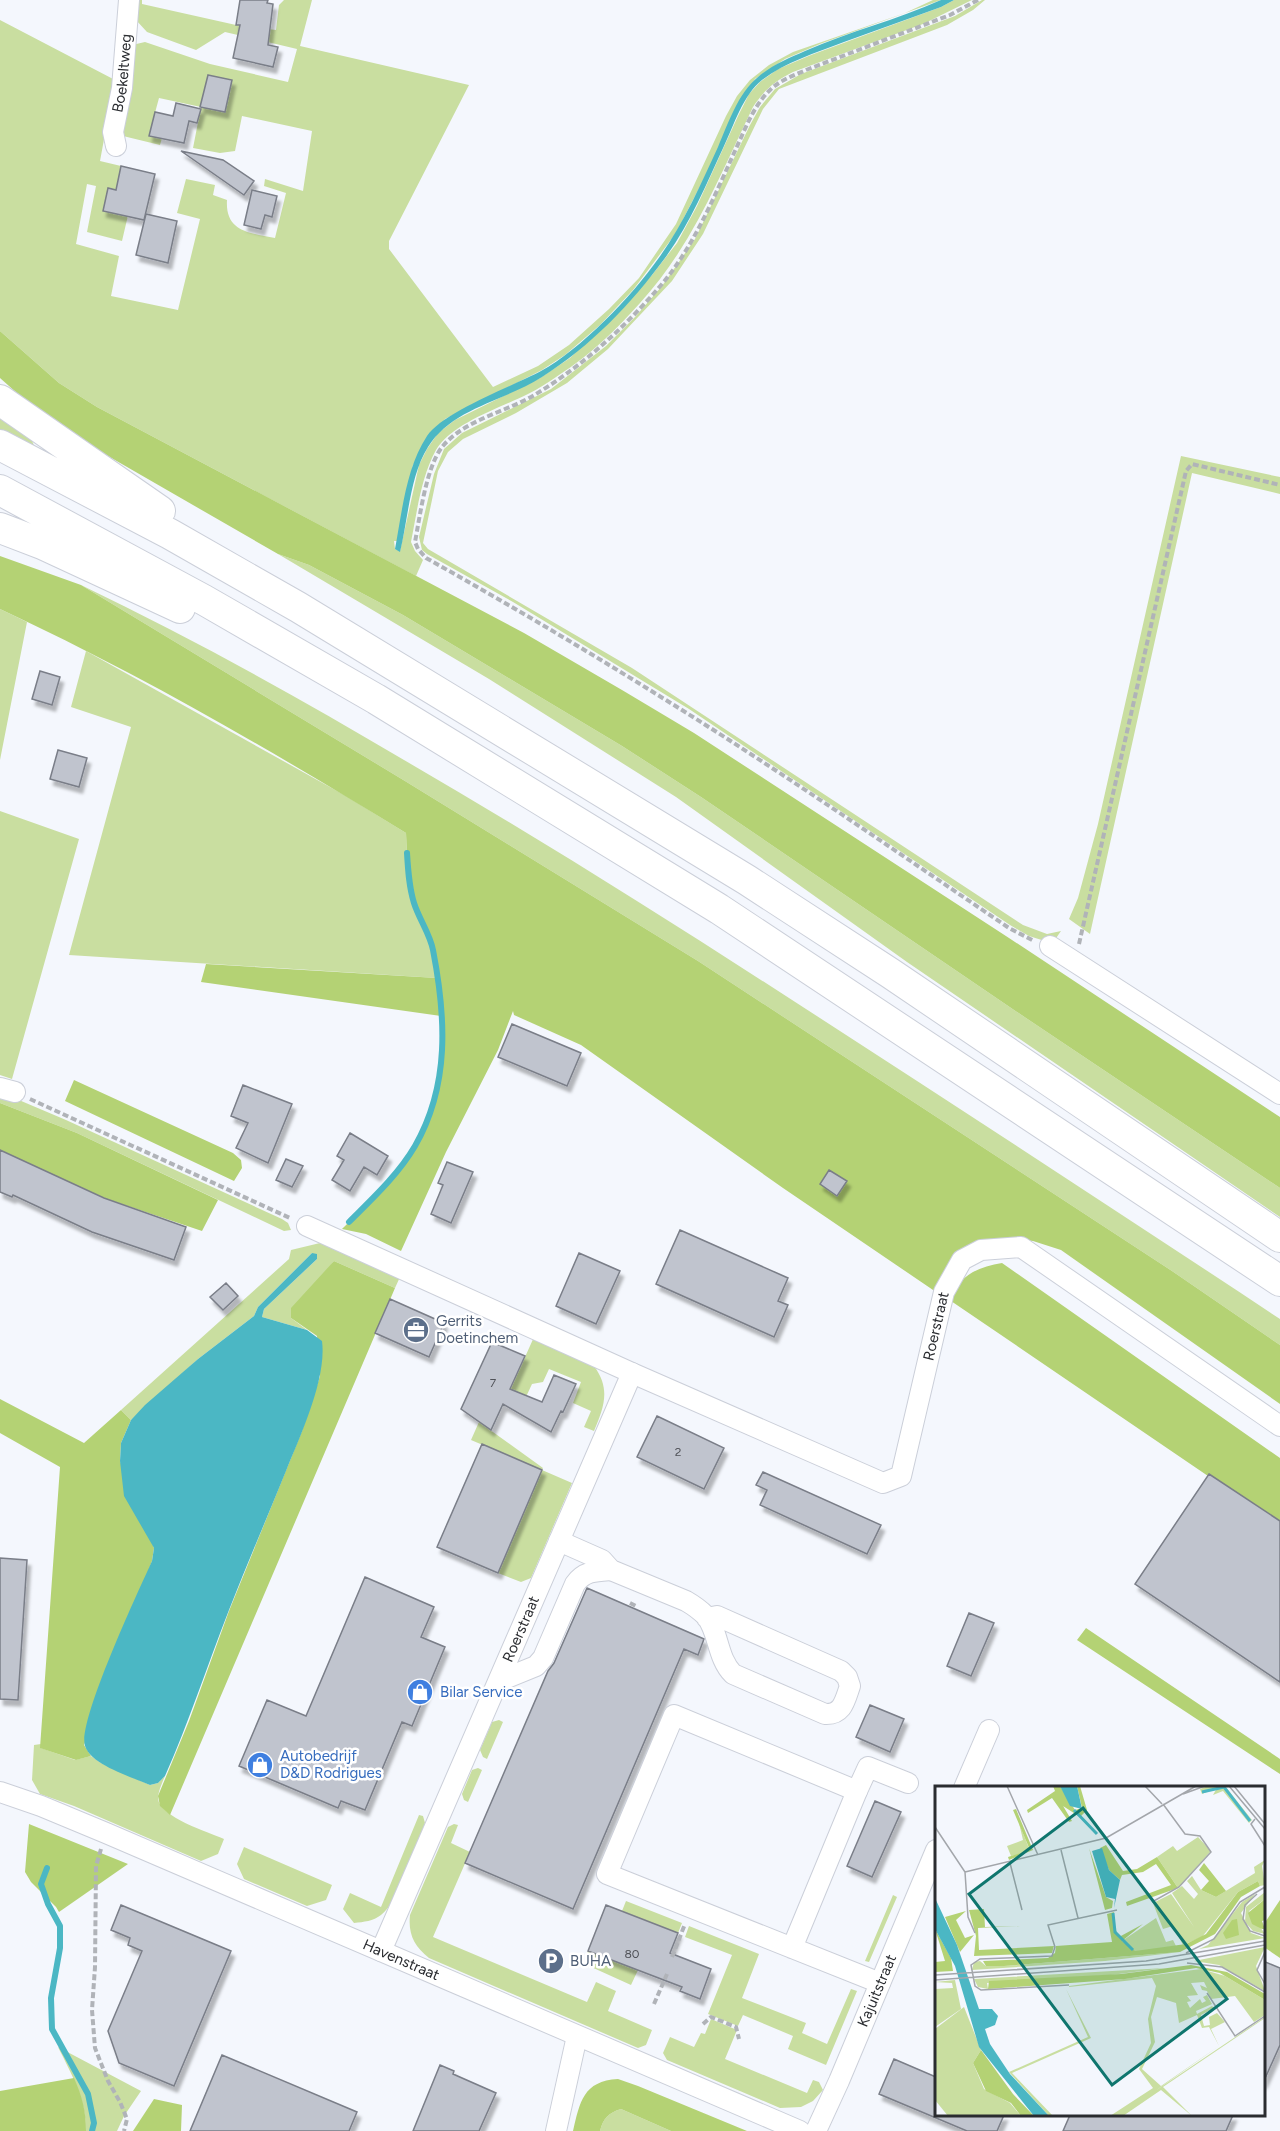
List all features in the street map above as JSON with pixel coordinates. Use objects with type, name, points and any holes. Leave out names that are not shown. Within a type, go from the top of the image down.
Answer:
[{"type":"highway","points":[[0,400],[298,607]]},
{"type":"highway","points":[[0,445],[170,534],[298,607],[747,880],[890,973],[1280,1237]]},
{"type":"highway","points":[[0,490],[204,600],[376,699],[720,909],[1280,1281]]},
{"type":"highway","points":[[0,528],[42,544],[376,699]]},
{"type":"street","name":"Boekeltweg","points":[[116,147],[113,132],[122,88],[129,0]]},
{"type":"street","points":[[1050,946],[1280,1094]]},
{"type":"street","name":"Roerstraat","points":[[307,1226],[632,1373],[883,1483],[901,1476],[944,1292],[962,1260],[981,1250],[1021,1247],[1280,1426]]},
{"type":"street","name":"Roerstraat","points":[[381,1951],[632,1373]]},
{"type":"street","points":[[559,1541],[602,1560],[611,1570],[686,1601],[707,1618],[726,1667],[733,1674],[825,1714],[834,1714],[841,1710],[850,1686],[847,1677],[841,1671],[717,1616],[707,1618]]},
{"type":"street","points":[[499,1681],[536,1666],[543,1658],[579,1576],[587,1572],[611,1570]]},
{"type":"street","points":[[857,1791],[674,1715],[607,1874],[880,1983]]},
{"type":"street","points":[[965,1786],[989,1730]]},
{"type":"street","points":[[792,1948],[868,1767],[908,1783]]},
{"type":"street","name":"Havenstraat","points":[[0,1792],[106,1833],[800,2131]]},
{"type":"street","name":"Kajuitstraat","points":[[816,2131],[935,1852]]},
{"type":"street","points":[[556,2131],[577,2036]]},
{"type":"path","points":[[978,0],[950,15],[806,70],[783,80],[770,90],[752,115],[713,199],[685,251],[663,282],[636,312],[574,370],[534,396],[465,428],[441,448],[431,466],[415,542],[426,558],[507,603],[662,698],[824,803],[1023,937],[1050,946]]},
{"type":"path","points":[[1075,963],[1186,471],[1192,464],[1280,484]]},
{"type":"path","points":[[7,1090],[307,1226]]},
{"type":"path","points":[[630,1603],[636,1606]]},
{"type":"path","points":[[106,1833],[96,1866],[95,1967],[92,2010],[95,2048],[127,2119],[124,2131]]},
{"type":"path","points":[[672,1957],[692,1908]]},
{"type":"path","points":[[654,2004],[667,1974]]},
{"type":"path","points":[[703,2024],[711,2017],[736,2027],[739,2039]]},
{"type":"green space","points":[[134,0],[142,0],[142,4],[236,25],[276,30],[279,5],[284,0],[312,0],[300,46],[469,85],[389,241],[389,249],[493,387],[538,366],[569,345],[639,278],[676,224],[726,116],[737,96],[750,80],[769,65],[793,52],[905,13],[933,0],[941,0],[820,44],[785,59],[755,79],[676,233],[633,290],[600,325],[565,355],[542,370],[445,419],[413,465],[397,541],[394,541],[395,549],[400,551],[419,465],[438,433],[455,420],[540,378],[570,358],[652,275],[677,243],[697,206],[749,94],[760,82],[778,69],[811,55],[941,7],[954,0],[972,0],[923,24],[793,72],[775,83],[761,96],[753,107],[704,210],[690,234],[659,281],[631,313],[602,342],[570,368],[532,392],[465,424],[443,440],[431,460],[423,483],[411,542],[423,560],[416,576],[97,407],[59,383],[0,331],[0,20],[115,80],[100,161],[121,166],[133,194],[122,241],[87,232],[96,186],[87,184],[76,244],[119,256],[111,296],[178,310],[200,219],[177,213],[186,179],[215,185],[213,195],[227,200],[230,219],[241,229],[275,238],[286,193],[264,186],[265,179],[303,191],[312,131],[242,116],[235,151],[220,153],[193,148],[201,107],[159,98],[149,135],[162,138],[160,145],[123,136],[119,126],[132,45],[145,42],[210,64],[288,82],[297,49],[225,32],[196,50],[147,32],[136,20]]},
{"type":"green space","points":[[985,0],[947,25],[779,89],[763,109],[703,234],[672,281],[608,349],[567,383],[516,413],[463,439],[448,452],[438,471],[423,543],[428,549],[632,668],[1023,925],[1047,934],[1061,931],[1051,943],[1029,936],[1010,925],[689,709],[513,602],[427,554],[422,550],[419,537],[434,474],[444,449],[462,433],[551,389],[606,346],[635,317],[662,286],[695,239],[750,125],[760,107],[775,89],[801,74],[955,16]]},
{"type":"green space","points":[[0,331],[59,383],[97,407],[524,633],[694,733],[1280,1117],[1280,1188],[622,746],[403,615],[309,565],[278,554],[75,437],[27,402],[0,378]]},
{"type":"green space","points":[[0,410],[29,434],[36,450],[0,432]]},
{"type":"green space","points":[[1181,456],[1280,477],[1280,494],[1192,473],[1090,934],[1069,919],[1078,898],[1098,824]]},
{"type":"green space","points":[[278,554],[309,565],[403,615],[622,746],[701,797],[1280,1188],[1280,1217],[907,962],[676,797],[489,679]]},
{"type":"green space","points":[[0,556],[81,585],[405,781],[698,961],[1172,1271],[1280,1345],[1280,1404],[1061,1250],[1033,1241],[1011,1238],[981,1244],[936,1292],[783,1188],[581,1045],[514,1015],[513,1011],[498,1050],[446,1152],[401,1251],[366,1234],[342,1229],[390,1178],[417,1141],[427,1121],[441,1076],[443,1053],[441,1016],[201,982],[206,964],[437,978],[432,947],[414,902],[408,875],[406,833],[206,715],[104,660],[0,609]]},
{"type":"green space","points":[[81,585],[204,647],[325,714],[502,818],[694,937],[1280,1319],[1280,1345],[1172,1271],[698,961]]},
{"type":"green space","points":[[0,609],[27,622],[0,760]]},
{"type":"green space","points":[[86,651],[346,796],[406,833],[408,875],[414,902],[432,947],[437,978],[69,955],[131,727],[71,707]]},
{"type":"green space","points":[[0,811],[79,839],[12,1079],[0,1075]]},
{"type":"green space","points":[[74,1080],[233,1153],[241,1160],[242,1168],[234,1181],[65,1101]]},
{"type":"green space","points":[[0,1092],[282,1219],[288,1223],[291,1230],[284,1231],[77,1133],[0,1103]]},
{"type":"green space","points":[[0,1103],[77,1133],[218,1200],[202,1231],[104,1198],[0,1150]]},
{"type":"green space","points":[[320,1243],[400,1277],[395,1288],[334,1261],[291,1318],[307,1330],[262,1317],[264,1309],[317,1259],[312,1253],[258,1307],[254,1316],[198,1359],[131,1420],[121,1410],[289,1259],[291,1250]]},
{"type":"green space","points":[[334,1261],[395,1288],[170,1815],[160,1806],[158,1796],[189,1721],[229,1611],[302,1431],[320,1376],[317,1336],[291,1318],[291,1308]]},
{"type":"green space","points":[[1002,1263],[1280,1458],[1280,1521],[1209,1474],[1208,1476],[951,1301],[954,1292],[970,1274]]},
{"type":"green space","points":[[534,1337],[594,1366],[603,1382],[604,1398],[594,1431],[584,1427],[591,1411],[573,1403],[581,1382],[549,1369],[543,1382],[532,1384],[519,1412],[504,1404]]},
{"type":"green space","points":[[0,1399],[84,1443],[121,1410],[131,1420],[121,1443],[120,1461],[154,1548],[152,1561],[84,1745],[91,1756],[76,1760],[40,1748],[60,1467],[0,1433]]},
{"type":"green space","points":[[479,1422],[543,1468],[542,1470],[471,1440]]},
{"type":"green space","points":[[542,1470],[572,1483],[531,1578],[521,1582],[498,1573]]},
{"type":"green space","points":[[1086,1628],[1280,1759],[1280,1774],[1077,1640]]},
{"type":"green space","points":[[499,1720],[503,1722],[487,1759],[483,1757],[480,1750],[492,1722]]},
{"type":"green space","points":[[41,1744],[41,1748],[75,1760],[91,1756],[101,1763],[150,1785],[158,1783],[165,1776],[158,1796],[161,1806],[176,1818],[224,1839],[218,1854],[201,1861],[74,1806],[40,1794],[32,1780],[34,1745]]},
{"type":"green space","points":[[478,1768],[482,1770],[468,1802],[464,1800],[462,1794],[472,1770]]},
{"type":"green space","points":[[419,1815],[423,1816],[425,1823],[406,1873],[388,1908],[378,1917],[354,1923],[343,1909],[350,1893],[381,1907]]},
{"type":"green space","points":[[29,1824],[128,1864],[59,1912],[31,1882],[25,1872]]},
{"type":"green space","points":[[458,1825],[451,1843],[470,1852],[433,1937],[587,2002],[596,1982],[616,1991],[608,2011],[652,2030],[646,2045],[638,2048],[429,1958],[419,1949],[411,1934],[410,1915],[448,1827]]},
{"type":"green space","points":[[244,1847],[332,1885],[326,1900],[307,1906],[244,1879],[237,1864]]},
{"type":"green space","points":[[893,1895],[897,1897],[869,1962],[865,1961]]},
{"type":"green space","points":[[1280,1900],[1280,1958],[1265,1948],[1265,1922]]},
{"type":"green space","points":[[626,1901],[682,1923],[678,1933],[622,1911]]},
{"type":"green space","points":[[689,1926],[759,1954],[742,1998],[806,2023],[802,2033],[827,2044],[851,1989],[857,1991],[826,2065],[788,2049],[793,2036],[743,2015],[738,2026],[708,2014],[732,1955],[685,1937]]},
{"type":"green space","points":[[588,1951],[638,1970],[631,1985],[589,1966],[586,1959]]},
{"type":"green space","points":[[711,2019],[737,2030],[725,2059],[807,2093],[813,2080],[819,2082],[823,2090],[813,2101],[801,2107],[780,2108],[667,2060],[663,2053],[670,2037],[694,2047],[701,2033],[705,2034]]},
{"type":"green space","points":[[58,2047],[141,2091],[117,2131],[86,2131],[81,2098]]},
{"type":"green space","points":[[74,2078],[83,2104],[86,2131],[0,2131],[0,2091]]},
{"type":"green space","points":[[618,2079],[747,2131],[671,2131],[621,2109],[607,2117],[600,2131],[573,2131],[581,2102],[590,2089],[597,2084]]},
{"type":"green space","points":[[154,2099],[182,2105],[181,2131],[133,2131]]},
{"type":"green space","points":[[621,2109],[671,2131],[600,2131],[607,2117]]},
{"type":"water","points":[[941,0],[954,0],[941,7],[801,58],[771,74],[755,86],[740,111],[682,232],[665,258],[624,308],[560,365],[527,385],[465,414],[438,434],[428,447],[417,471],[400,552],[395,549],[409,476],[427,436],[435,427],[463,409],[556,362],[588,336],[620,305],[647,274],[675,233],[698,191],[734,109],[751,84],[769,69],[799,54]]},
{"type":"water","points":[[312,1253],[317,1254],[317,1259],[264,1309],[262,1317],[307,1330],[322,1341],[322,1356],[316,1390],[305,1425],[229,1610],[174,1756],[165,1776],[158,1783],[150,1785],[103,1765],[89,1753],[85,1746],[85,1732],[99,1685],[152,1561],[154,1548],[124,1496],[120,1461],[121,1443],[131,1420],[145,1405],[198,1359],[254,1316],[258,1307]]},
{"type":"building","points":[[240,0],[268,0],[267,3],[273,4],[268,45],[278,47],[273,67],[233,58],[240,25],[236,25]]},
{"type":"building","points":[[208,75],[232,80],[225,112],[200,107]]},
{"type":"building","points":[[176,103],[201,109],[197,123],[189,121],[184,143],[149,136],[155,112],[173,116]]},
{"type":"building","points":[[181,151],[223,160],[254,181],[244,195]]},
{"type":"building","points":[[121,166],[155,174],[144,220],[103,211],[108,188],[116,190]]},
{"type":"building","points":[[252,190],[277,196],[272,217],[265,215],[261,229],[244,225]]},
{"type":"building","points":[[146,214],[177,221],[168,263],[136,255]]},
{"type":"building","points":[[40,671],[60,677],[52,705],[32,699]]},
{"type":"building","points":[[58,750],[87,758],[79,787],[50,779]]},
{"type":"building","points":[[512,1024],[581,1053],[567,1086],[498,1057]]},
{"type":"building","points":[[243,1085],[292,1104],[268,1163],[236,1148],[248,1123],[231,1116]]},
{"type":"building","points":[[350,1133],[388,1156],[377,1175],[364,1167],[350,1191],[332,1180],[344,1160],[337,1156]]},
{"type":"building","points":[[0,1150],[104,1198],[186,1227],[174,1260],[92,1232],[13,1195],[12,1197],[0,1192]]},
{"type":"building","points":[[286,1159],[303,1166],[292,1187],[276,1180]]},
{"type":"building","points":[[447,1162],[473,1172],[451,1223],[431,1214],[443,1185],[438,1183]]},
{"type":"building","points":[[829,1170],[847,1181],[837,1196],[820,1184]]},
{"type":"building","points":[[680,1230],[788,1278],[778,1301],[788,1305],[774,1337],[656,1284]]},
{"type":"building","points":[[579,1253],[620,1271],[596,1324],[556,1306]]},
{"type":"building","points":[[226,1283],[238,1296],[223,1310],[210,1297]]},
{"type":"building","points":[[390,1299],[444,1323],[429,1357],[375,1333]]},
{"type":"building","points":[[492,1342],[525,1356],[510,1389],[542,1402],[554,1375],[576,1384],[551,1432],[503,1404],[491,1430],[461,1409]]},
{"type":"building","points":[[657,1416],[724,1448],[704,1489],[637,1457]]},
{"type":"building","points":[[482,1444],[542,1470],[498,1573],[437,1547]]},
{"type":"building","points":[[763,1472],[881,1525],[867,1554],[760,1505],[767,1490],[756,1485]]},
{"type":"building","points":[[1209,1474],[1280,1521],[1280,1682],[1135,1584]]},
{"type":"building","points":[[0,1558],[27,1560],[18,1700],[0,1699]]},
{"type":"building","points":[[365,1577],[434,1607],[421,1637],[445,1647],[412,1726],[402,1722],[365,1810],[341,1801],[338,1808],[239,1766],[267,1700],[306,1716]]},
{"type":"building","points":[[587,1588],[704,1639],[698,1655],[684,1649],[573,1909],[465,1863],[548,1671],[554,1663]]},
{"type":"building","points":[[969,1613],[994,1623],[971,1676],[947,1666]]},
{"type":"building","points":[[870,1705],[904,1719],[890,1752],[856,1737]]},
{"type":"building","points":[[875,1801],[901,1812],[872,1877],[847,1866]]},
{"type":"building","points":[[121,1905],[231,1951],[174,2086],[119,2063],[108,2031],[142,1951],[128,1945],[130,1938],[111,1930]]},
{"type":"building","points":[[606,1905],[678,1933],[670,1953],[711,1969],[700,1999],[680,1991],[682,1987],[588,1951]]},
{"type":"building","points":[[1265,1962],[1280,1968],[1280,2045],[1265,2079]]},
{"type":"building","points":[[222,2055],[357,2112],[349,2131],[190,2131]]},
{"type":"building","points":[[894,2059],[935,2077],[935,2116],[1004,2116],[997,2131],[967,2131],[879,2094]]},
{"type":"building","points":[[440,2065],[454,2071],[453,2074],[496,2093],[479,2131],[413,2131]]},
{"type":"building","points":[[1070,2116],[1233,2116],[1226,2131],[1063,2131]]},
{"type":"waterway","points":[[349,1222],[393,1177],[415,1146],[426,1123],[440,1075],[441,1000],[432,944],[412,897],[407,853]]},
{"type":"waterway","points":[[47,1868],[41,1884],[48,1904],[60,1926],[60,1948],[51,1998],[52,2029],[88,2094],[94,2123],[92,2131]]},
{"type":"place","name":"Gerrits Doetinchem","points":[[416,1330]]},
{"type":"place","name":"Bilar Service","points":[[420,1692]]},
{"type":"place","name":"Autobedrijf D&D Rodrigues","points":[[260,1765]]},
{"type":"place","name":"BUHA","points":[[551,1961]]}]
